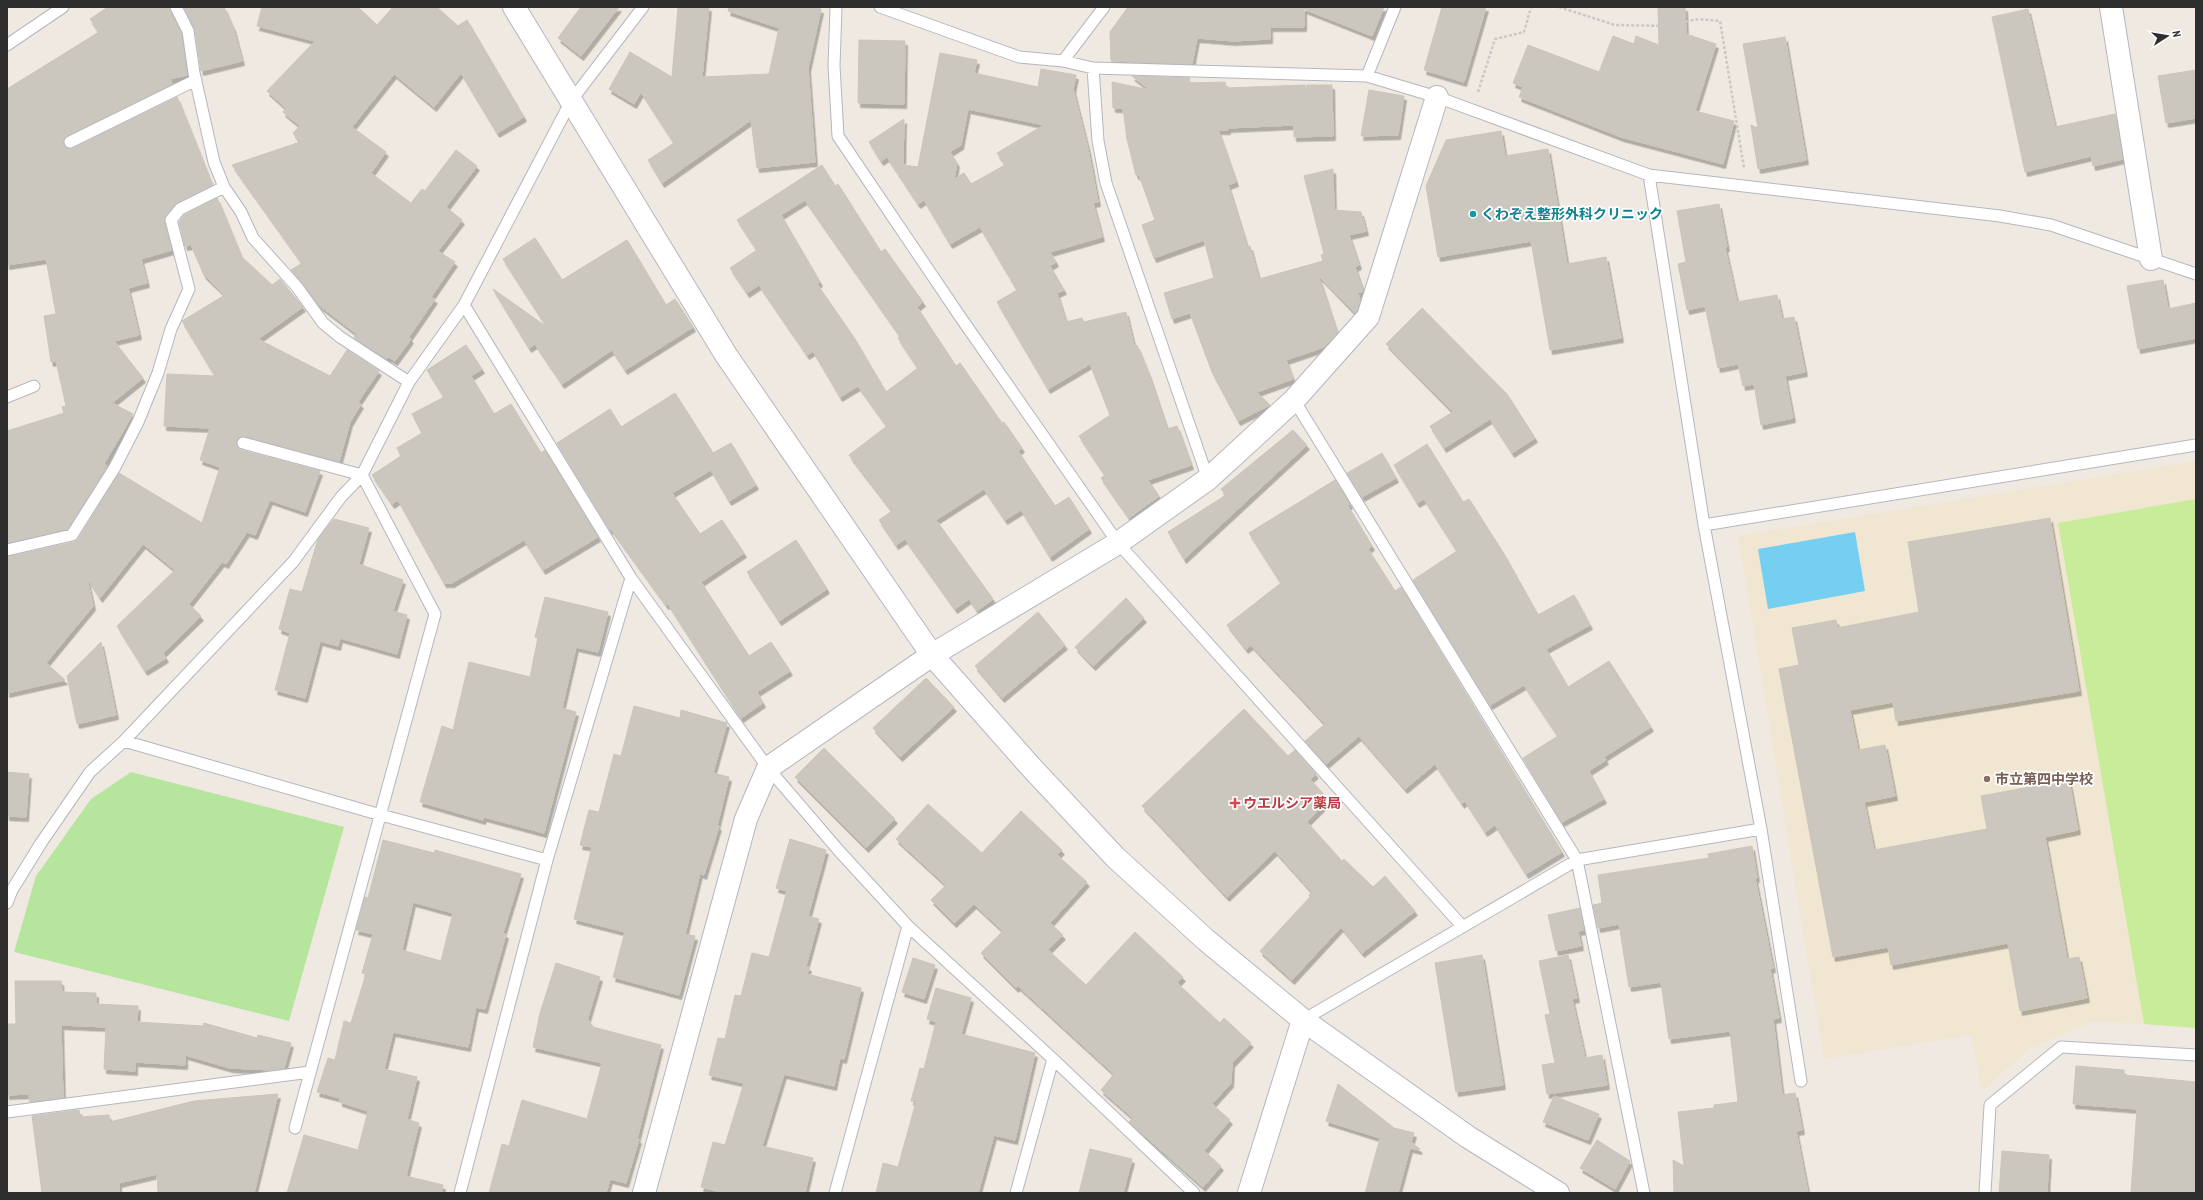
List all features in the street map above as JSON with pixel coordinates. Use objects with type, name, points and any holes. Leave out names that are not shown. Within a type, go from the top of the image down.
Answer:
[{"type":"street","points":[[514,7],[726,355],[932,655],[1030,766],[1115,857],[1206,940],[1304,1020],[1468,1137],[1558,1193]]},
{"type":"street","points":[[2111,7],[2151,259]]},
{"type":"street","points":[[644,1193],[746,819],[768,768],[932,655],[1118,542],[1208,479],[1294,400],[1368,317],[1437,97]]},
{"type":"street","points":[[1249,1193],[1304,1020]]},
{"type":"lane","points":[[7,45],[62,7]]},
{"type":"lane","points":[[176,7],[188,31],[196,80],[214,162],[224,187],[241,212],[253,238],[297,287],[323,323],[340,337],[409,382]]},
{"type":"lane","points":[[7,903],[12,890],[41,843],[90,772],[124,741],[294,562],[341,497],[362,475],[409,382],[464,305],[571,102],[643,7]]},
{"type":"lane","points":[[836,7],[834,66],[838,136],[960,318],[1118,542],[1462,926]]},
{"type":"lane","points":[[880,7],[1019,57],[1063,61],[1094,68],[1367,76],[1437,97],[1648,175],[2007,217],[2051,225],[2196,274]]},
{"type":"lane","points":[[1063,61],[1104,7]]},
{"type":"lane","points":[[1367,76],[1395,7]]},
{"type":"lane","points":[[1094,68],[1098,141],[1106,183],[1208,479]]},
{"type":"lane","points":[[70,142],[196,80]]},
{"type":"lane","points":[[1648,175],[1704,524],[1761,829],[1800,1081]]},
{"type":"lane","points":[[7,550],[72,535],[115,467],[138,422],[158,372],[171,329],[189,289],[171,220],[180,209],[224,187]]},
{"type":"lane","points":[[464,305],[631,578],[768,768],[840,852],[908,926],[1053,1059],[1194,1193]]},
{"type":"lane","points":[[7,397],[34,386]]},
{"type":"lane","points":[[1294,400],[1577,860],[1644,1193]]},
{"type":"lane","points":[[243,443],[362,475],[436,614],[295,1128]]},
{"type":"lane","points":[[1704,524],[2196,445]]},
{"type":"lane","points":[[460,1193],[547,860],[631,578]]},
{"type":"lane","points":[[124,741],[381,815],[547,860]]},
{"type":"lane","points":[[1304,1020],[1462,926],[1577,860],[1761,829]]},
{"type":"lane","points":[[835,1193],[908,926]]},
{"type":"lane","points":[[1985,1193],[1990,1105],[2061,1047],[2196,1055]]},
{"type":"lane","points":[[1016,1193],[1053,1059]]},
{"type":"lane","points":[[7,1112],[310,1072]]},
{"type":"path","points":[[1473,110],[1495,39],[1524,32],[1531,7]]},
{"type":"path","points":[[1559,7],[1615,25],[1665,26],[1699,19],[1720,21],[1747,186]]},
{"type":"shaded area","name":"市立第四中学校","points":[[2196,461],[2196,1028],[2094,1021],[2030,1048],[1982,1091],[1971,1035],[1824,1059],[1738,536]]},
{"type":"green space","points":[[2196,499],[2196,1028],[2144,1024],[2058,523]]},
{"type":"green space","points":[[131,772],[344,827],[289,1021],[14,952],[36,876],[91,799]]},
{"type":"water","points":[[1855,532],[1865,591],[1768,609],[1758,549]]},
{"type":"building","points":[[108,7],[169,7],[181,33],[187,75],[170,79],[172,84],[67,136],[63,141],[64,145],[69,149],[73,148],[177,97],[212,185],[177,203],[166,216],[164,222],[172,250],[141,259],[147,283],[128,288],[139,335],[114,341],[143,378],[112,403],[133,414],[104,464],[107,466],[68,529],[7,543],[7,431],[64,413],[62,407],[66,406],[56,361],[51,362],[44,316],[56,314],[46,259],[7,265],[7,89],[99,32],[90,19]]},
{"type":"building","points":[[184,7],[224,7],[233,27],[242,61],[201,71],[195,30]]},
{"type":"building","points":[[262,7],[358,7],[377,25],[393,7],[437,7],[458,26],[467,20],[524,117],[497,133],[461,73],[434,107],[394,74],[352,127],[386,152],[371,173],[411,203],[422,189],[425,191],[456,150],[477,166],[446,207],[462,220],[438,251],[455,262],[431,297],[435,299],[409,337],[411,339],[395,361],[389,357],[387,359],[354,338],[357,334],[320,306],[291,270],[302,263],[232,165],[300,142],[293,133],[300,126],[283,112],[286,108],[267,91],[315,41],[257,26]]},
{"type":"building","points":[[581,7],[619,7],[581,56],[558,38]]},
{"type":"building","points":[[678,7],[709,7],[702,77],[769,74],[779,28],[728,11],[729,7],[811,7],[821,9],[808,68],[815,162],[757,168],[751,120],[662,183],[648,160],[674,143],[641,92],[634,104],[609,89],[630,52],[672,77]]},
{"type":"building","points":[[1128,7],[1384,7],[1372,36],[1304,9],[1304,27],[1270,27],[1270,39],[1233,41],[1197,38],[1192,64],[1111,61],[1110,32]]},
{"type":"building","points":[[1442,7],[1486,7],[1464,82],[1424,70]]},
{"type":"building","points":[[1658,7],[1685,7],[1686,34],[1716,44],[1695,111],[1734,121],[1723,164],[1621,137],[1519,97],[1523,87],[1513,83],[1528,45],[1599,72],[1613,36],[1634,44],[1636,36],[1659,45]]},
{"type":"building","points":[[2028,9],[2055,127],[2115,114],[2123,159],[2093,166],[2091,156],[2025,172],[1992,17]]},
{"type":"building","points":[[1785,37],[1806,160],[1758,169],[1751,125],[1758,128],[1743,44]]},
{"type":"building","points":[[859,40],[905,41],[904,104],[858,103]]},
{"type":"building","points":[[940,53],[977,60],[974,73],[1038,87],[1041,69],[1076,75],[1073,89],[1088,149],[1098,202],[1093,203],[1102,237],[1050,252],[1056,262],[1050,266],[1064,290],[1057,293],[1066,322],[1082,318],[1084,322],[1126,312],[1134,346],[1137,345],[1149,375],[1167,429],[1177,426],[1191,465],[1148,480],[1159,496],[1129,518],[1101,478],[1105,475],[1079,436],[1110,415],[1090,364],[1048,389],[997,302],[1017,290],[980,227],[950,244],[924,200],[918,204],[887,157],[881,161],[869,142],[904,119],[903,165],[918,167]],"holes":[[[968,109],[1044,125],[997,153],[1005,165],[971,184],[964,173],[954,179],[957,163],[950,152],[961,145]]]},
{"type":"building","points":[[2196,70],[2196,118],[2166,123],[2158,76]]},
{"type":"building","points":[[1132,76],[1190,78],[1189,83],[1225,82],[1226,88],[1305,85],[1305,90],[1307,85],[1332,85],[1333,136],[1294,137],[1294,125],[1228,128],[1228,130],[1218,130],[1236,182],[1228,185],[1247,247],[1250,246],[1259,279],[1323,261],[1321,255],[1324,254],[1304,176],[1333,169],[1334,210],[1361,212],[1366,231],[1349,235],[1359,265],[1355,267],[1363,291],[1358,293],[1360,301],[1357,311],[1355,313],[1318,275],[1337,333],[1324,347],[1286,360],[1293,379],[1257,392],[1270,405],[1238,421],[1212,372],[1190,313],[1172,319],[1164,293],[1214,278],[1204,240],[1154,258],[1142,225],[1155,220],[1139,175],[1136,175],[1127,139],[1123,108],[1113,108],[1112,82],[1150,90]]},
{"type":"building","points":[[1369,90],[1404,96],[1398,135],[1361,136]]},
{"type":"building","points":[[1501,131],[1505,156],[1548,149],[1567,264],[1606,257],[1621,338],[1550,350],[1531,241],[1438,257],[1426,186],[1446,140]]},
{"type":"building","points":[[822,165],[835,186],[838,184],[881,252],[885,249],[923,302],[917,307],[956,366],[960,363],[1002,423],[1004,422],[1022,448],[1018,451],[1055,506],[1069,497],[1089,529],[1050,557],[1021,510],[1005,520],[984,489],[936,520],[993,599],[977,611],[969,599],[955,609],[905,539],[896,545],[879,520],[892,511],[849,455],[887,426],[858,386],[840,397],[813,351],[807,355],[759,285],[747,293],[730,268],[757,250],[737,220]],"holes":[[[805,200],[900,336],[898,338],[918,368],[886,392],[853,336],[817,284],[820,282],[781,215]]]},
{"type":"building","points":[[217,198],[241,256],[272,285],[280,279],[303,307],[258,339],[330,376],[347,350],[379,371],[358,402],[361,404],[350,422],[339,462],[245,436],[238,438],[236,445],[241,450],[320,471],[305,512],[270,500],[255,535],[247,532],[226,564],[222,562],[189,604],[201,616],[163,653],[166,658],[145,671],[117,626],[175,570],[143,544],[100,598],[87,578],[93,606],[46,663],[65,680],[7,693],[7,557],[74,542],[78,539],[119,473],[202,523],[220,467],[200,460],[210,428],[164,426],[167,374],[215,376],[182,321],[225,295],[204,275],[191,245],[185,246],[179,222],[184,215]]},
{"type":"building","points":[[1719,204],[1727,247],[1725,248],[1737,302],[1777,295],[1782,319],[1794,317],[1805,372],[1785,376],[1793,418],[1761,425],[1754,384],[1743,386],[1738,364],[1718,368],[1705,306],[1687,310],[1678,264],[1686,262],[1677,211]]},
{"type":"building","points":[[535,238],[562,280],[627,240],[666,305],[675,299],[693,327],[625,370],[612,350],[562,384],[535,344],[529,348],[493,289],[547,327],[503,259]]},
{"type":"building","points":[[2163,280],[2168,309],[2196,303],[2196,338],[2138,349],[2127,286]]},
{"type":"building","points":[[1422,308],[1507,394],[1535,438],[1512,453],[1490,419],[1444,448],[1430,426],[1453,412],[1386,344]]},
{"type":"building","points":[[466,345],[482,369],[471,376],[494,414],[511,404],[541,453],[545,450],[598,537],[543,570],[524,540],[452,583],[444,583],[398,500],[392,504],[372,475],[401,456],[397,448],[422,433],[412,414],[444,397],[427,370]]},
{"type":"building","points":[[675,393],[713,453],[731,443],[756,485],[729,501],[711,470],[672,493],[700,534],[722,520],[744,553],[701,582],[749,656],[771,642],[790,671],[757,692],[763,703],[741,718],[668,604],[666,605],[611,529],[610,530],[557,443],[610,409],[621,427]]},
{"type":"building","points":[[1293,430],[1307,445],[1184,559],[1168,532],[1226,495],[1221,489]]},
{"type":"building","points":[[1427,444],[1463,502],[1469,499],[1504,554],[1538,615],[1574,595],[1590,625],[1546,649],[1568,687],[1609,661],[1651,727],[1604,757],[1606,760],[1589,771],[1604,799],[1562,822],[1523,758],[1558,736],[1524,685],[1490,705],[1413,580],[1457,551],[1424,499],[1417,503],[1394,465]]},
{"type":"building","points":[[1382,453],[1396,478],[1362,497],[1347,473]]},
{"type":"building","points":[[1335,480],[1350,504],[1348,506],[1372,546],[1368,549],[1395,591],[1401,587],[1562,852],[1526,874],[1495,825],[1485,832],[1465,801],[1462,804],[1435,764],[1405,789],[1359,736],[1326,764],[1305,741],[1325,724],[1251,645],[1246,649],[1227,625],[1281,583],[1249,533]]},
{"type":"building","points":[[2050,518],[2079,691],[1896,721],[1893,702],[1850,710],[1858,750],[1885,745],[1895,796],[1864,802],[1874,850],[1987,829],[1981,796],[2069,780],[2078,830],[2045,837],[2067,959],[2079,957],[2087,998],[2020,1011],[2008,943],[1891,965],[1888,947],[1833,957],[1779,669],[1799,665],[1792,628],[1836,620],[1837,628],[1919,612],[1908,542]]},
{"type":"building","points":[[334,519],[369,528],[359,564],[403,580],[393,611],[407,615],[397,654],[340,638],[338,646],[320,641],[305,698],[275,690],[290,633],[279,629],[290,589],[302,592],[318,539]]},
{"type":"building","points":[[796,540],[827,589],[779,621],[747,572]]},
{"type":"building","points":[[545,597],[608,612],[598,652],[576,647],[562,708],[576,712],[544,833],[484,817],[483,820],[420,802],[442,726],[453,730],[469,662],[530,677],[538,638],[535,637]]},
{"type":"building","points":[[1126,598],[1144,618],[1093,666],[1075,647]]},
{"type":"building","points":[[1038,612],[1065,645],[1002,698],[975,666]]},
{"type":"building","points":[[101,642],[116,715],[77,724],[67,676]]},
{"type":"building","points":[[926,678],[954,707],[900,757],[873,728]]},
{"type":"building","points":[[634,706],[680,718],[681,710],[727,723],[713,773],[729,777],[717,826],[719,826],[704,875],[700,873],[685,934],[695,936],[679,995],[613,977],[625,932],[574,919],[592,847],[580,845],[589,810],[599,812],[614,754],[621,756]]},
{"type":"building","name":"ウエルシア薬局","points":[[1244,709],[1288,756],[1295,750],[1316,774],[1310,779],[1329,800],[1307,822],[1342,861],[1344,859],[1373,887],[1385,876],[1415,911],[1362,953],[1341,927],[1292,980],[1260,951],[1310,897],[1309,895],[1312,892],[1275,851],[1227,897],[1142,806]]},
{"type":"building","points":[[824,748],[895,819],[866,848],[795,777]]},
{"type":"building","points":[[7,772],[29,774],[26,817],[7,816]]},
{"type":"building","points":[[928,804],[982,853],[1021,811],[1062,850],[1057,855],[1087,882],[1050,923],[1063,935],[1048,950],[1086,985],[1135,932],[1183,977],[1177,983],[1220,1023],[1224,1018],[1251,1043],[1232,1063],[1231,1083],[1212,1104],[1230,1120],[1204,1151],[1221,1166],[1203,1187],[1129,1122],[1133,1118],[1101,1090],[1114,1074],[1018,986],[1016,988],[981,953],[1003,931],[974,904],[954,923],[931,900],[946,885],[896,839]]},
{"type":"building","points":[[790,839],[826,850],[808,916],[819,919],[806,966],[809,967],[807,974],[861,988],[844,1059],[840,1058],[834,1086],[784,1074],[762,1146],[813,1158],[805,1193],[725,1193],[701,1187],[713,1142],[725,1145],[744,1083],[709,1075],[718,1038],[725,1039],[735,995],[741,996],[752,953],[769,957],[787,891],[776,888]]},
{"type":"building","points":[[383,840],[434,853],[435,850],[521,874],[503,933],[506,934],[485,1009],[476,1007],[468,1047],[393,1032],[384,1069],[417,1077],[407,1119],[419,1123],[406,1176],[443,1185],[442,1193],[287,1193],[304,1135],[358,1150],[368,1111],[340,1102],[340,1098],[317,1092],[328,1058],[335,1060],[344,1021],[351,1023],[366,974],[362,973],[373,934],[356,930],[365,897],[368,898]],"holes":[[[413,902],[453,913],[441,961],[402,950]]]},
{"type":"building","points":[[1752,846],[1757,878],[1755,878],[1773,968],[1770,969],[1779,1018],[1773,1019],[1782,1095],[1795,1093],[1802,1130],[1796,1131],[1808,1193],[1674,1193],[1673,1160],[1684,1166],[1678,1112],[1714,1108],[1714,1105],[1738,1102],[1730,1031],[1669,1039],[1661,982],[1629,987],[1619,924],[1598,928],[1593,905],[1602,903],[1598,875],[1709,858],[1708,854]]},
{"type":"building","points":[[1580,908],[1584,930],[1578,931],[1581,946],[1556,951],[1548,915]]},
{"type":"building","points":[[1482,955],[1503,1085],[1456,1092],[1435,963]]},
{"type":"building","points":[[1568,955],[1577,998],[1572,999],[1585,1058],[1602,1055],[1607,1085],[1547,1094],[1542,1065],[1555,1063],[1545,1015],[1550,1014],[1539,961]]},
{"type":"building","points":[[913,958],[935,965],[924,999],[902,992]]},
{"type":"building","points":[[556,963],[600,977],[587,1021],[590,1021],[589,1026],[661,1045],[637,1139],[639,1139],[626,1183],[610,1179],[606,1193],[489,1193],[502,1144],[509,1146],[522,1100],[587,1119],[602,1063],[533,1047],[540,1013]]},
{"type":"building","points":[[15,981],[61,981],[62,992],[96,993],[96,1004],[138,1006],[137,1022],[203,1026],[204,1023],[257,1038],[258,1035],[291,1043],[284,1068],[272,1070],[230,1068],[185,1055],[185,1065],[135,1062],[135,1071],[104,1069],[106,1027],[61,1025],[63,1098],[30,1102],[29,1094],[7,1095],[7,1024],[16,1024]]},
{"type":"building","points":[[936,988],[971,998],[961,1034],[1035,1053],[1015,1140],[994,1135],[978,1193],[876,1193],[883,1163],[898,1167],[916,1102],[911,1101],[920,1068],[924,1069],[936,1022],[927,1019]]},
{"type":"building","points":[[2076,1066],[2124,1070],[2124,1075],[2196,1082],[2196,1193],[2131,1193],[2137,1109],[2073,1104]]},
{"type":"building","points":[[1338,1084],[1394,1128],[1414,1133],[1411,1142],[1420,1149],[1410,1148],[1398,1193],[1365,1193],[1380,1138],[1326,1121]]},
{"type":"building","points":[[278,1094],[254,1193],[158,1193],[157,1174],[119,1183],[119,1193],[42,1193],[32,1116],[79,1110],[80,1117],[109,1115],[110,1122],[194,1101]]},
{"type":"building","points":[[1554,1096],[1599,1114],[1588,1140],[1543,1122]]},
{"type":"building","points":[[1597,1140],[1630,1161],[1615,1189],[1580,1168]]},
{"type":"building","points":[[1090,1149],[1132,1159],[1123,1193],[1079,1193]]},
{"type":"building","points":[[2002,1151],[2049,1155],[2047,1193],[1999,1193]]},
{"type":"place","name":"くわぞえ整形外科クリニック","points":[[1473,214]]},
{"type":"place","name":"市立第四中学校","points":[[1987,779]]},
{"type":"place","name":"ウエルシア薬局","points":[[1235,803]]}]
